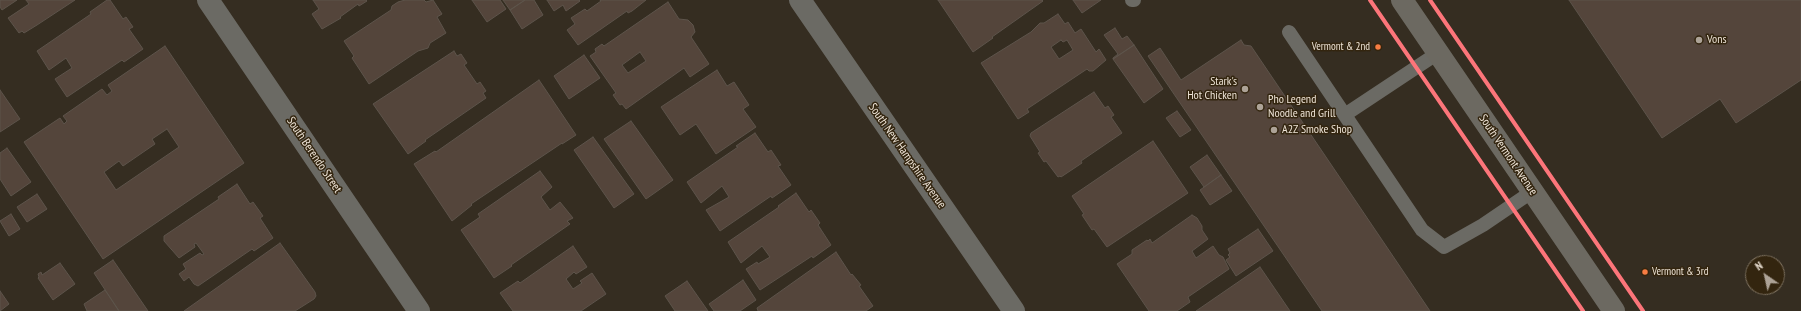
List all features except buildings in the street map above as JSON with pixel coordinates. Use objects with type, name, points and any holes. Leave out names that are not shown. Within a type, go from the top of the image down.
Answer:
[{"type":"main road","name":"South Vermont Avenue","points":[[1402,0],[1614,311]]},
{"type":"street","name":"South Berendo Street","points":[[208,0],[419,311]]},
{"type":"street","name":"South New Hampshire Avenue","points":[[800,0],[1014,311]]},
{"type":"lane","points":[[1290,32],[1422,230],[1444,247],[1483,225],[1533,191]]},
{"type":"lane","points":[[1346,114],[1438,53]]},
{"type":"transit line","points":[[1370,0],[1583,311]]},
{"type":"transit line","points":[[1430,0],[1643,311]]},
{"type":"place","name":"Vons","points":[[1699,40]]},
{"type":"place","name":"Vermont & 2nd","points":[[1378,47]]},
{"type":"place","name":"Stark's Hot Chicken","points":[[1245,89]]},
{"type":"place","name":"Pho Legend Noodle and Grill","points":[[1260,107]]},
{"type":"place","name":"A2Z Smoke Shop","points":[[1274,130]]},
{"type":"place","name":"Vermont & 3rd","points":[[1645,272]]}]
